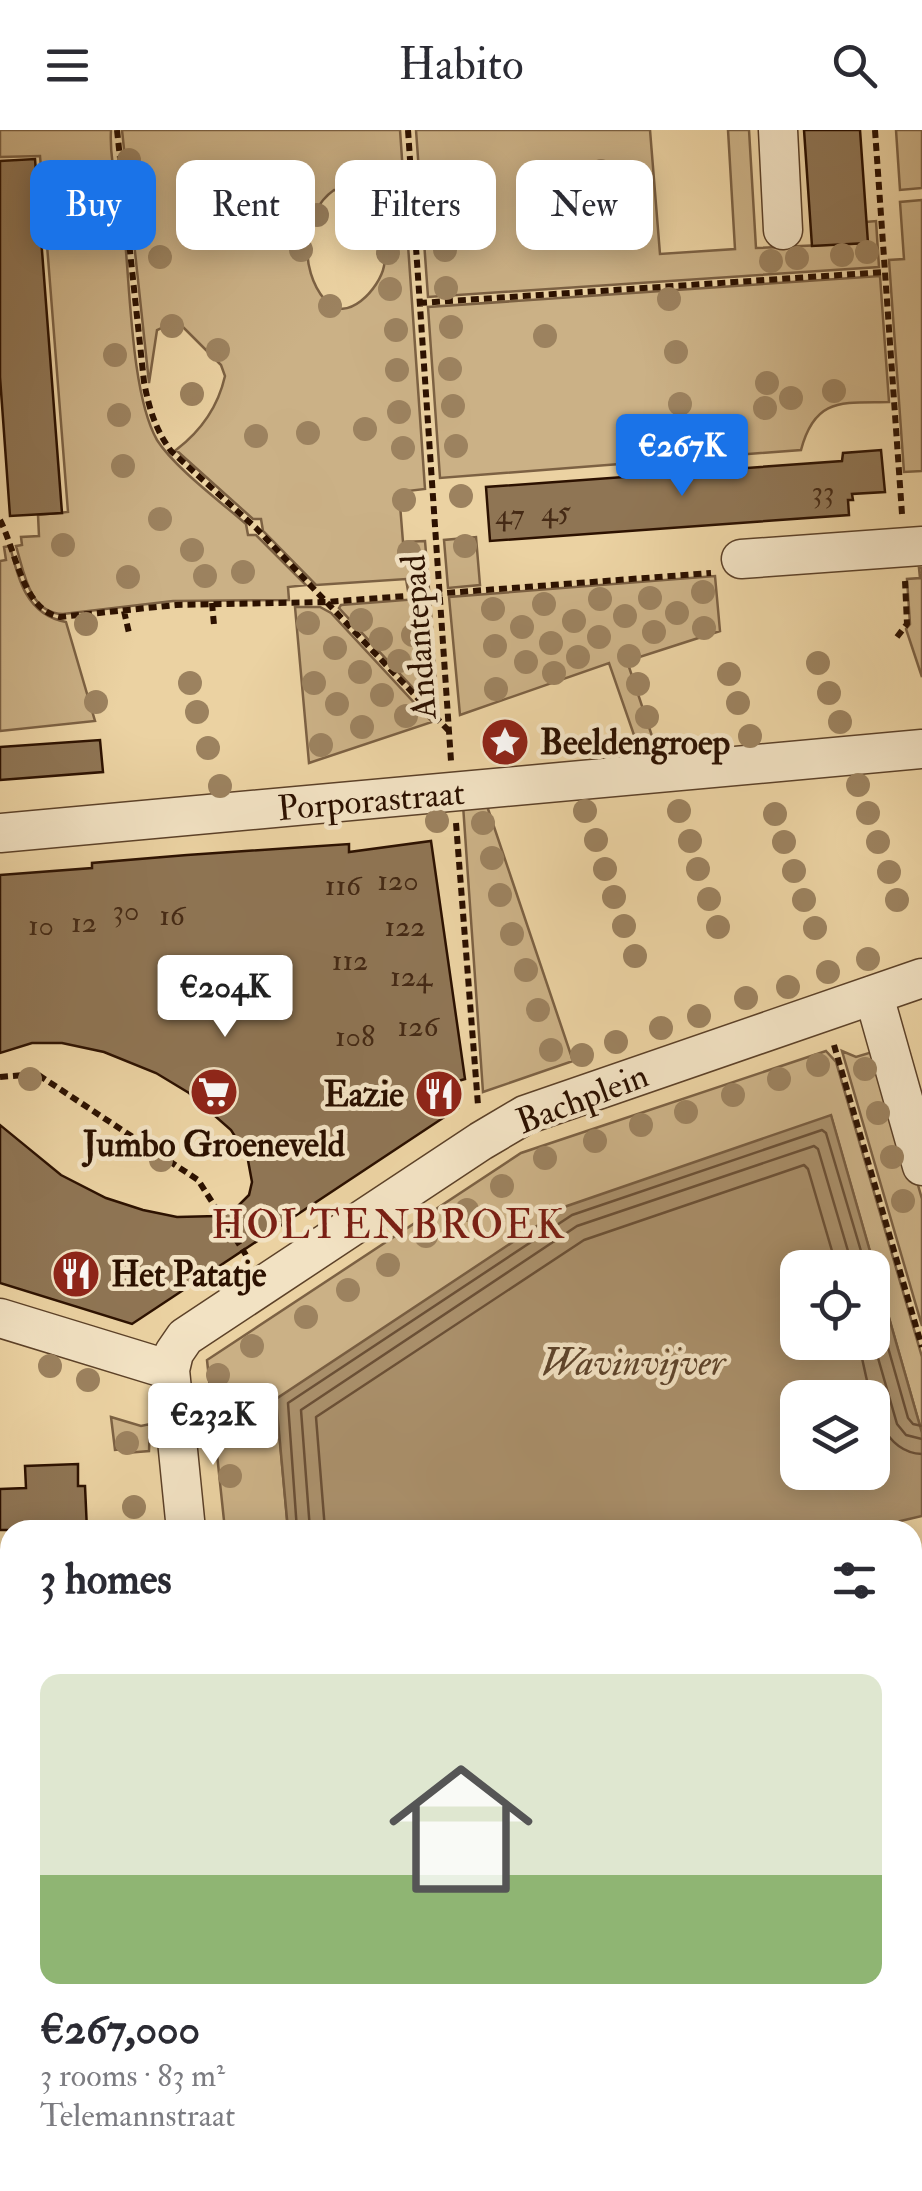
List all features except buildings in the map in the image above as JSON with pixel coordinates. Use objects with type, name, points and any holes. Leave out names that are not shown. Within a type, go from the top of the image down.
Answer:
[{"type":"street","points":[[778,130],[782,230]]},
{"type":"street","points":[[742,558],[913,547]]},
{"type":"street","name":"Porporastraat","points":[[0,833],[922,749]]},
{"type":"street","name":"Bachplein","points":[[170,1370],[174,1353],[185,1337],[525,1115],[922,978]]},
{"type":"street","points":[[874,996],[922,1166]]},
{"type":"street","points":[[0,1318],[170,1370],[185,1520]]},
{"type":"path","points":[[117,130],[144,382],[153,421],[170,451],[256,528],[449,730]]},
{"type":"path","name":"Andantepad","points":[[408,130],[480,1141]]},
{"type":"path","points":[[875,130],[884,272],[913,547],[907,624],[897,637]]},
{"type":"path","points":[[420,303],[884,272]]},
{"type":"path","points":[[0,520],[29,594],[40,609],[60,618],[212,603],[326,602],[731,571],[742,558]]},
{"type":"path","points":[[212,603],[214,626]]},
{"type":"path","points":[[124,611],[129,633]]},
{"type":"path","points":[[824,1012],[922,1346]]},
{"type":"path","points":[[0,1076],[37,1074],[198,1180],[266,1284]]},
{"type":"shaded area","points":[[0,130],[111,130],[112,160],[0,157]]},
{"type":"shaded area","points":[[122,130],[400,130],[402,160],[335,160],[335,190],[315,213],[315,160],[176,160],[176,250],[308,250],[317,288],[333,307],[343,309],[361,301],[376,284],[384,266],[384,250],[408,250],[425,489],[399,492],[403,542],[425,541],[429,589],[408,591],[406,579],[316,585],[263,531],[261,519],[253,519],[176,450],[207,418],[225,376],[221,365],[177,321],[157,330],[149,383],[135,250],[156,250],[156,160],[125,160]]},
{"type":"shaded area","points":[[416,130],[650,130],[652,160],[516,160],[516,250],[653,250],[653,167],[660,254],[735,249],[728,130],[749,130],[756,248],[867,243],[866,222],[876,221],[879,267],[428,297],[425,250],[496,250],[496,160],[418,160]]},
{"type":"shaded area","points":[[896,130],[922,130],[922,188],[900,190]]},
{"type":"shaded area","points":[[922,200],[922,471],[904,472],[889,260],[904,259],[900,202]]},
{"type":"shaded area","points":[[47,250],[126,250],[137,368],[148,420],[157,440],[198,484],[246,524],[248,535],[256,535],[306,585],[288,587],[289,600],[173,601],[52,612],[35,599],[16,546],[22,545],[21,537],[39,536],[38,515],[68,512]]},
{"type":"shaded area","points":[[880,276],[889,402],[833,406],[814,420],[801,450],[440,478],[428,307]]},
{"type":"shaded area","points":[[476,537],[480,585],[448,588],[444,540]]},
{"type":"shaded area","points":[[10,546],[21,583],[33,604],[66,622],[95,721],[0,731],[0,561],[6,560],[4,547]]},
{"type":"shaded area","points":[[922,568],[922,677],[906,629],[910,624],[907,579],[920,578]]},
{"type":"shaded area","points":[[715,576],[720,631],[627,661],[660,760],[643,761],[609,663],[460,715],[449,597]]},
{"type":"shaded area","points":[[430,598],[438,715],[339,608]]},
{"type":"shaded area","points":[[295,607],[320,607],[331,613],[432,722],[309,763]]},
{"type":"shaded area","points":[[486,803],[573,1061],[483,1092],[463,805]]},
{"type":"shaded area","points":[[879,1050],[922,1199],[922,1326],[842,1051],[856,1057]]},
{"type":"shaded area","points":[[826,1051],[836,1062],[922,1357],[922,1433],[890,1322],[890,1250],[869,1250],[831,1116],[276,1399],[287,1520],[224,1520],[207,1360],[521,1153]]},
{"type":"shaded area","points":[[111,1417],[141,1426],[150,1424],[149,1451],[115,1450]]},
{"type":"water","name":"Wavinvijver","points":[[831,1115],[870,1250],[780,1250],[780,1360],[890,1360],[890,1321],[922,1433],[922,1516],[905,1520],[287,1520],[276,1399],[567,1206]]},
{"type":"place","name":"Beeldengroep","points":[[505,742]]},
{"type":"place","name":"Jumbo Groeneveld","points":[[214,1092]]},
{"type":"place","name":"Eazie","points":[[439,1094]]},
{"type":"place","name":"Het Patatje","points":[[76,1274]]},
{"type":"district","name":"HOLTENBROEK","points":[[389,1224]]}]
